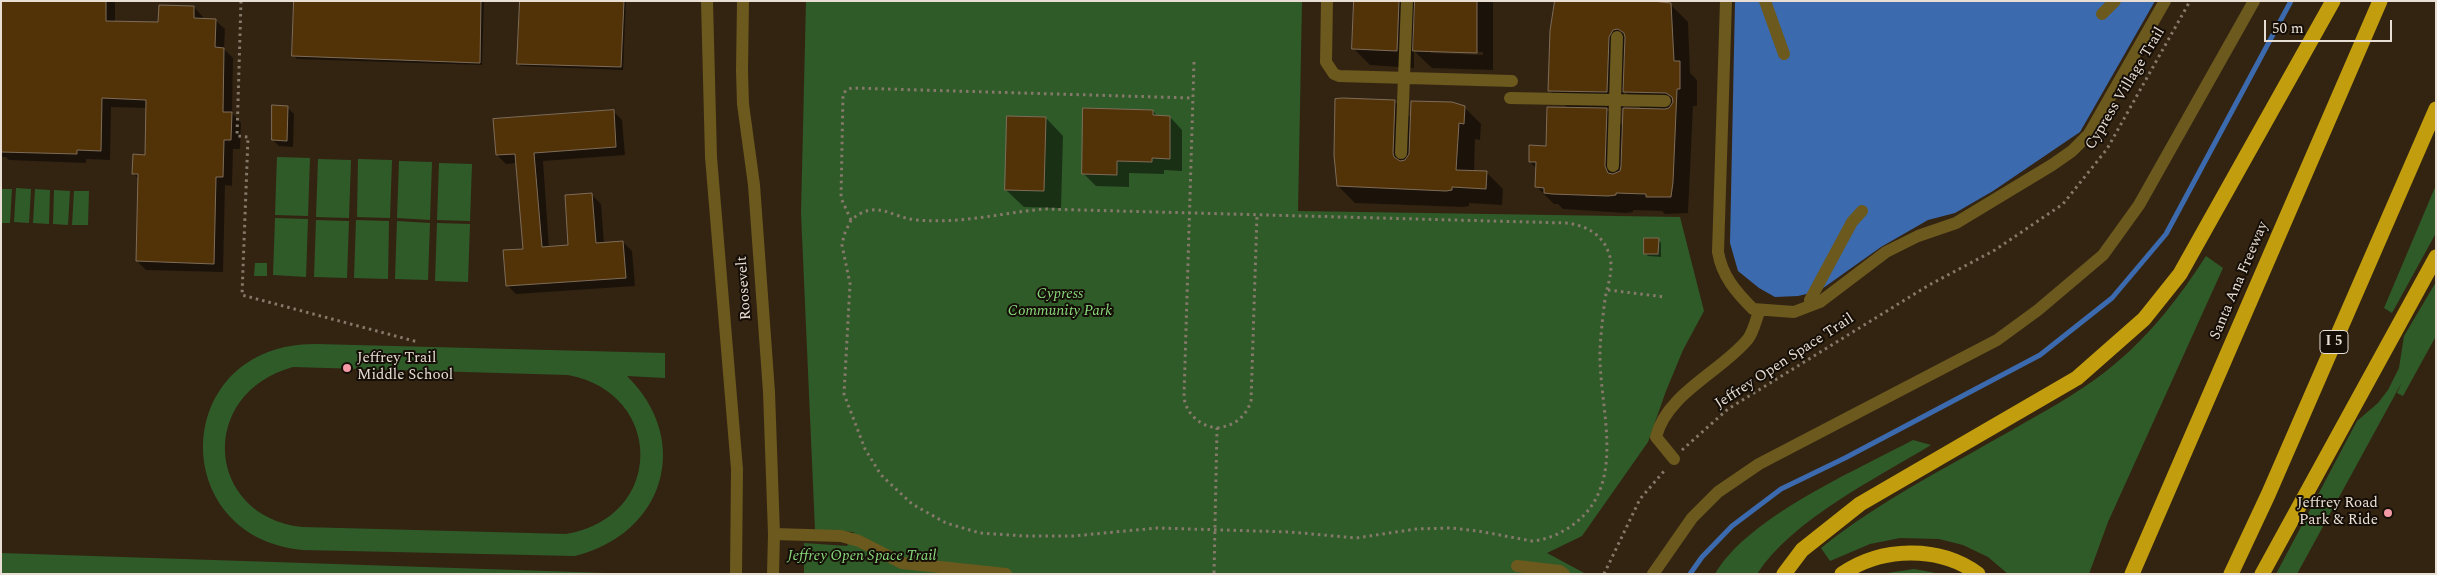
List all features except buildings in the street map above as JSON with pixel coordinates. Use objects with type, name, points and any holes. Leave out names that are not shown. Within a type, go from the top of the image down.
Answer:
[{"type":"highway","points":[[1784,574],[1802,550],[1860,504],[2077,378],[2144,319],[2180,274],[2333,1]]},
{"type":"highway","name":"Santa Ana Freeway","points":[[2132,574],[2380,1]]},
{"type":"highway","name":"I 5","points":[[2231,574],[2272,486],[2436,109]]},
{"type":"highway","points":[[2262,574],[2436,257]]},
{"type":"highway","points":[[1842,574],[1852,567],[1877,557],[1914,553],[1945,558],[1962,564],[1978,574]]},
{"type":"street","name":"Roosevelt","points":[[707,1],[711,157],[737,469],[736,574]]},
{"type":"street","name":"Roosevelt","points":[[743,1],[742,80],[754,185],[768,382],[774,534],[773,574]]},
{"type":"street","points":[[1327,1],[1326,62],[1334,74],[1512,81]]},
{"type":"street","points":[[1401,152],[1407,1]]},
{"type":"street","points":[[1726,1],[1718,252],[1720,266],[1735,291],[1753,308],[1794,312],[1820,302],[1886,252],[1918,236],[1956,222],[2072,152],[2089,134],[2165,1]]},
{"type":"street","points":[[1765,1],[1784,54]]},
{"type":"street","points":[[2102,14],[2115,1]]},
{"type":"street","points":[[1653,574],[1692,518],[1718,492],[1759,464],[1997,340],[2038,310],[2103,255],[2139,206],[2254,1]]},
{"type":"street","points":[[1613,166],[1617,37]]},
{"type":"street","points":[[1510,98],[1666,101]]},
{"type":"street","points":[[1811,305],[1810,300],[1852,222],[1862,211]]},
{"type":"street","points":[[1674,459],[1656,437],[1658,428],[1672,408],[1691,389],[1749,338],[1760,310]]},
{"type":"street","points":[[774,534],[841,536],[859,540],[902,563],[1006,574]]},
{"type":"street","points":[[1517,566],[1564,574]]},
{"type":"path","points":[[241,1],[238,136],[248,137],[242,295],[418,342]]},
{"type":"path","name":"Cypress Village Trail","points":[[1929,285],[1995,250],[2063,204],[2107,149],[2190,1]]},
{"type":"path","points":[[1194,62],[1184,397],[1188,409],[1197,420],[1209,427],[1217,428],[1232,424],[1243,417],[1251,401],[1257,215]]},
{"type":"path","points":[[851,220],[843,207],[841,198],[843,95],[846,90],[852,88],[1192,98]]},
{"type":"path","points":[[877,209],[906,218],[940,221],[971,220],[1044,210],[1189,213],[1575,224],[1594,233],[1608,251],[1611,265],[1600,358],[1607,440],[1606,470],[1595,502],[1587,513],[1570,527],[1541,540],[1532,541],[1451,528],[1416,530],[1356,538],[1290,532],[1157,528],[1073,536],[980,533],[946,523],[918,509],[899,494],[881,475],[864,449],[844,394],[850,284],[842,245],[844,235],[851,220],[865,212],[877,209]]},
{"type":"path","name":"Jeffrey Open Space Trail","points":[[1604,574],[1640,499],[1685,446],[1728,409],[1929,285]]},
{"type":"path","points":[[1608,290],[1664,298]]},
{"type":"path","points":[[1214,574],[1217,428]]},
{"type":"green space","name":"Cypress Community Park","points":[[806,1],[1302,1],[1298,211],[1680,217],[1704,311],[1683,350],[1648,442],[1582,536],[1547,553],[1586,574],[804,574],[804,543],[847,546],[854,532],[815,530],[801,213]]},
{"type":"green space","points":[[277,157],[310,158],[308,216],[275,215]]},
{"type":"green space","points":[[318,159],[351,160],[349,218],[316,217]]},
{"type":"green space","points":[[358,159],[392,160],[390,218],[357,217]]},
{"type":"green space","points":[[399,161],[432,162],[430,220],[397,218]]},
{"type":"green space","points":[[439,163],[472,164],[470,221],[437,220]]},
{"type":"green space","points":[[2436,185],[2436,233],[2392,313],[2384,308]]},
{"type":"green space","points":[[16,188],[31,189],[29,223],[14,222]]},
{"type":"green space","points":[[1,189],[12,189],[10,223],[1,223]]},
{"type":"green space","points":[[35,189],[50,190],[49,224],[33,223]]},
{"type":"green space","points":[[54,190],[70,191],[68,225],[53,224]]},
{"type":"green space","points":[[74,191],[89,191],[88,225],[72,225]]},
{"type":"green space","points":[[275,218],[308,219],[306,277],[273,275]]},
{"type":"green space","points":[[316,220],[349,221],[347,278],[314,277]]},
{"type":"green space","points":[[356,220],[389,221],[388,279],[354,278]]},
{"type":"green space","points":[[397,221],[430,223],[428,280],[395,279]]},
{"type":"green space","points":[[437,223],[470,224],[468,282],[435,281]]},
{"type":"green space","points":[[2206,256],[2223,268],[2108,522],[2089,574],[2008,574],[1988,557],[1963,545],[1939,539],[1900,538],[1870,544],[1830,561],[1821,548],[1869,513],[2060,402],[2105,372],[2154,326],[2176,299]]},
{"type":"green space","points":[[255,263],[267,263],[267,276],[254,276]]},
{"type":"green space","points":[[2436,282],[2436,336],[2403,396],[2397,393],[2402,382],[2297,574],[2276,574],[2357,421],[2378,403],[2388,390],[2399,368],[2404,336]]},
{"type":"green space","points":[[316,344],[665,353],[665,378],[627,376],[647,401],[659,428],[663,456],[659,482],[648,507],[630,528],[605,545],[575,556],[303,550],[258,537],[226,512],[208,479],[203,442],[212,405],[233,374],[268,352]],"holes":[[[293,367],[568,375],[600,386],[623,405],[636,429],[640,455],[636,481],[622,505],[598,523],[566,534],[302,527],[270,518],[246,501],[231,478],[225,453],[228,426],[240,401],[262,381]]]},
{"type":"green space","points":[[1913,440],[1931,445],[1861,486],[1813,518],[1773,554],[1757,574],[1715,574],[1731,553],[1752,533],[1777,515],[1834,481]]},
{"type":"green space","points":[[1,553],[637,574],[1,574]]},
{"type":"green space","points":[[1914,569],[1941,574],[1881,574]]},
{"type":"water","points":[[1735,1],[2155,1],[2080,132],[1993,191],[1955,213],[1928,220],[1881,247],[1819,291],[1798,296],[1775,297],[1759,288],[1738,271],[1730,243]]},
{"type":"waterway","points":[[1690,574],[1702,557],[1732,526],[1781,489],[1845,458],[2040,355],[2112,298],[2166,234],[2291,1]]},
{"type":"place","name":"Jeffrey Trail Middle School","points":[[347,368]]},
{"type":"place","name":"Jeffrey Road Park & Ride","points":[[2388,513]]}]
